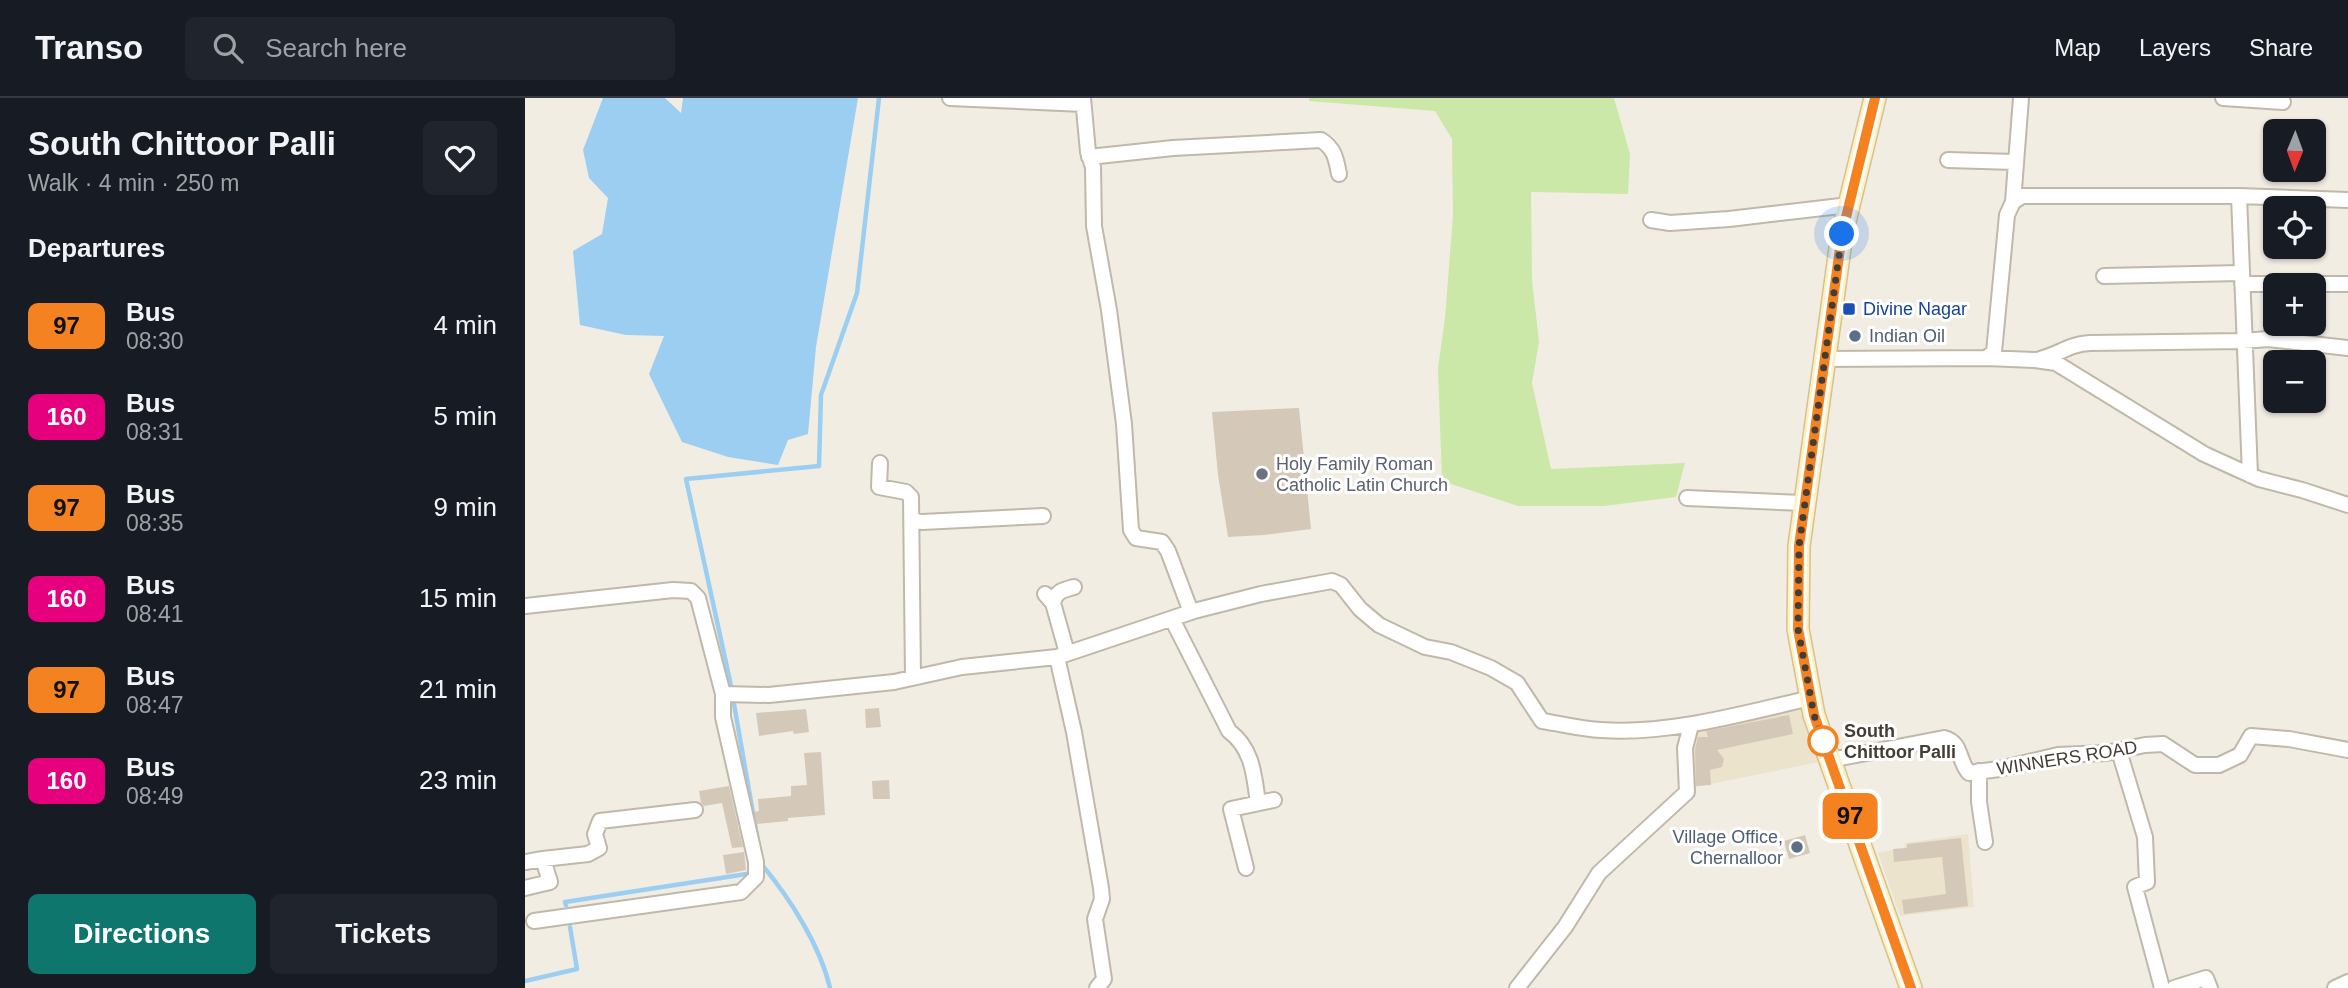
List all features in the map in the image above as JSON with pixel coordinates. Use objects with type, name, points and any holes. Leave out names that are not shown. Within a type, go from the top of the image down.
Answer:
[{"type":"main road","points":[[1875,98],[1842,234],[1799,546],[1798,629],[1814,715],[1911,988]]},
{"type":"street","points":[[950,98],[1083,101],[1093,167],[1094,226],[1109,310],[1124,424],[1131,530],[1136,538],[1162,542],[1191,612]]},
{"type":"street","points":[[1986,358],[1994,352],[1997,340],[2007,215],[2013,202],[2021,98]]},
{"type":"street","points":[[2223,98],[2283,102]]},
{"type":"street","points":[[1090,157],[1173,148],[1321,140],[1330,146],[1339,174]]},
{"type":"street","points":[[1948,160],[2015,162]]},
{"type":"street","points":[[2013,202],[2022,196],[2239,196],[2348,200]]},
{"type":"street","points":[[2239,196],[2250,475]]},
{"type":"street","points":[[1651,220],[1670,223],[1729,219],[1849,205]]},
{"type":"street","points":[[2103,276],[2348,284]]},
{"type":"street","points":[[2035,360],[2055,355],[2074,344],[2268,339],[2348,348]]},
{"type":"street","points":[[1824,359],[1986,358],[2056,363],[2204,454],[2250,475],[2348,505]]},
{"type":"street","points":[[880,463],[879,486],[906,492],[911,497],[913,677]]},
{"type":"street","points":[[1687,498],[1804,503]]},
{"type":"street","points":[[912,520],[922,522],[1043,516]]},
{"type":"street","points":[[723,694],[769,695],[1062,655],[1191,612],[1261,594],[1332,582],[1341,585],[1360,609],[1380,625],[1425,647],[1451,652],[1491,668],[1517,683],[1542,721],[1603,730],[1691,724],[1811,698]]},
{"type":"street","points":[[1074,587],[1049,598],[1062,655],[1101,888],[1102,899],[1095,919],[1104,979],[1097,988]]},
{"type":"street","points":[[525,606],[673,590],[691,591],[698,598],[723,694],[723,718],[756,862],[756,877],[741,892],[534,921]]},
{"type":"street","points":[[1172,619],[1229,731],[1238,738],[1252,760],[1258,803],[1274,800],[1231,809],[1246,868]]},
{"type":"street","points":[[1517,988],[1565,927],[1599,873],[1687,792],[1685,748],[1691,724]]},
{"type":"street","name":"WINNERS ROAD","points":[[1830,760],[1944,738],[1953,741],[1957,746],[1964,768],[1969,773],[2058,755],[2119,751],[2163,744],[2195,765],[2219,765],[2240,755],[2251,736],[2289,739],[2348,750]]},
{"type":"street","points":[[2119,751],[2145,837],[2147,882],[2135,887],[2162,988]]},
{"type":"street","points":[[1979,771],[1979,802],[1985,842]]},
{"type":"street","points":[[525,862],[588,854],[599,848],[595,834],[600,821],[695,810]]},
{"type":"street","points":[[525,888],[550,882],[543,859]]},
{"type":"street","points":[[2174,988],[2206,978],[2210,988]]},
{"type":"street","points":[[2335,988],[2348,982]]},
{"type":"shaded area","points":[[1803,706],[1824,761],[1691,788],[1688,753],[1694,728]]},
{"type":"shaded area","points":[[1968,834],[1974,907],[1900,916],[1878,853],[1905,847],[1905,843]]},
{"type":"green space","points":[[1309,98],[1614,98],[1630,154],[1628,194],[1531,192],[1532,280],[1539,342],[1532,383],[1551,469],[1685,463],[1676,497],[1604,506],[1518,506],[1442,481],[1438,368],[1453,215],[1452,139],[1435,111],[1309,101]]},
{"type":"water","points":[[603,98],[665,98],[681,113],[683,98],[858,98],[816,347],[808,434],[788,440],[778,465],[728,457],[682,442],[649,374],[664,336],[626,335],[580,325],[573,251],[602,234],[608,198],[589,178],[583,150]]},
{"type":"building","name":"Holy Family Roman Catholic Latin Church","points":[[1299,408],[1311,529],[1228,537],[1212,412]]},
{"type":"building","points":[[879,708],[881,727],[866,728],[865,709]]},
{"type":"building","points":[[806,709],[809,732],[794,734],[793,731],[759,736],[756,713]]},
{"type":"building","points":[[1789,715],[1793,734],[1717,750],[1724,759],[1722,767],[1710,770],[1711,785],[1696,786],[1695,749],[1698,737],[1708,737],[1706,731]]},
{"type":"building","points":[[821,752],[825,815],[757,824],[754,812],[759,811],[758,799],[791,796],[791,786],[807,785],[804,753]]},
{"type":"building","points":[[889,780],[890,799],[873,799],[872,781]]},
{"type":"building","points":[[729,786],[743,847],[732,848],[722,803],[704,806],[701,803],[699,791]]},
{"type":"building","name":"Village Office, Chernalloor","points":[[1805,835],[1810,853],[1789,859],[1784,841]]},
{"type":"building","points":[[1961,838],[1968,906],[1904,914],[1902,900],[1946,894],[1942,857],[1894,862],[1893,849],[1907,848],[1907,844]]},
{"type":"building","points":[[744,852],[746,870],[726,874],[723,855]]},
{"type":"waterway","points":[[758,842],[730,681],[686,479],[819,466],[821,395],[857,293],[879,98]]},
{"type":"waterway","points":[[762,861],[812,939],[830,988]]},
{"type":"waterway","points":[[566,905],[565,902],[753,873]]},
{"type":"waterway","points":[[525,981],[577,969],[570,927]]},
{"type":"bus line","name":"97","points":[[1875,98],[1842,234],[1799,546],[1798,629],[1814,715],[1911,988]]},
{"type":"place","name":"Divine Nagar","points":[[1849,309]]},
{"type":"place","name":"Indian Oil","points":[[1855,336]]},
{"type":"place","name":"Holy Family Roman Catholic Latin Church","points":[[1262,474]]},
{"type":"place","name":"South Chittoor Palli","points":[[1823,741]]},
{"type":"place","name":"Village Office, Chernalloor","points":[[1797,847]]},
{"type":"route","points":[[1823,741],[1814,715],[1798,629],[1799,546],[1842,234]]}]
